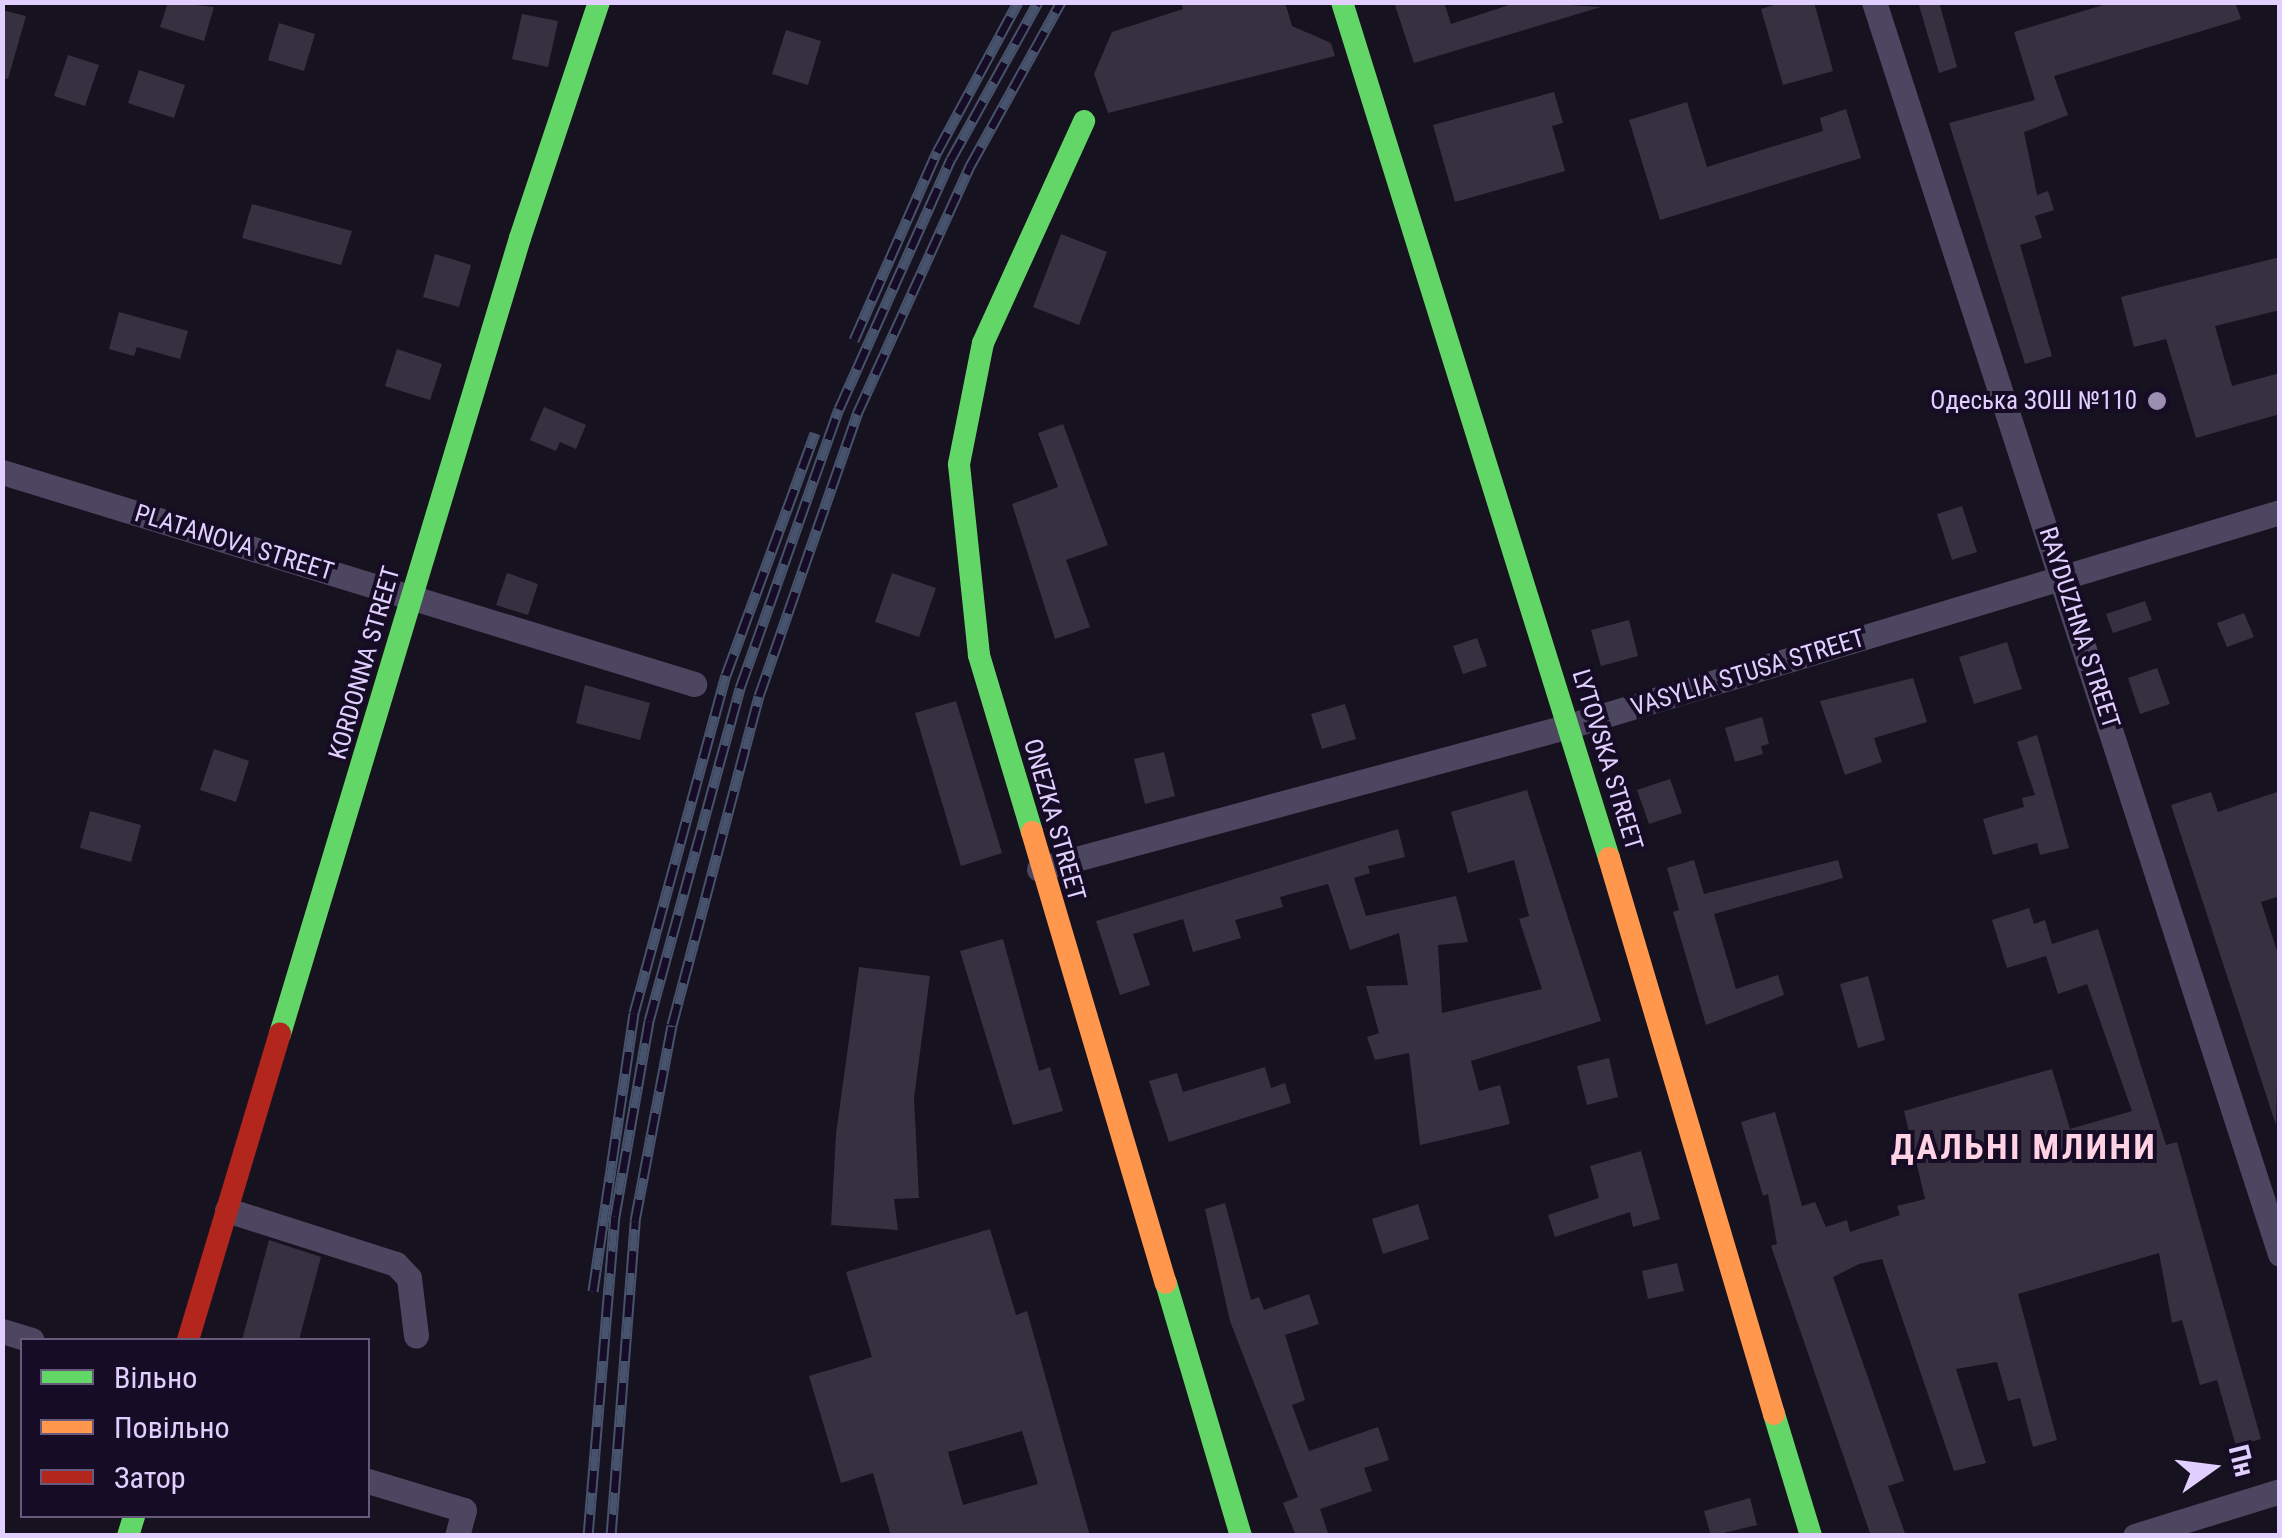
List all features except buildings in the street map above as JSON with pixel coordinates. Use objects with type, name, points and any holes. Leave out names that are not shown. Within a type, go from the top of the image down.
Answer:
[{"type":"street","name":"KORDONNA STREET","points":[[189,1338],[412,597],[599,2]]},
{"type":"street","name":"LYTOVSKA STREET","points":[[1342,2],[1569,726],[1811,1536]]},
{"type":"street","name":"RAYDUZHNA STREET","points":[[1874,2],[2280,1254]]},
{"type":"street","name":"ONEZKA STREET","points":[[1084,120],[983,343],[959,464],[979,655],[1038,869],[1240,1536]]},
{"type":"street","name":"PLATANOVA STREET","points":[[2,472],[694,684]]},
{"type":"street","name":"VASYLIA STUSA STREET","points":[[1038,869],[1569,726],[2280,512]]},
{"type":"street","points":[[227,1210],[396,1264],[409,1278],[416,1336]]},
{"type":"street","points":[[370,1482],[460,1523]]},
{"type":"street","points":[[2135,1536],[2280,1491]]},
{"type":"railway","points":[[854,340],[937,152],[1018,2]]},
{"type":"railway","points":[[588,1536],[615,1216],[649,1021],[740,688],[839,409],[951,159],[1038,2]]},
{"type":"railway","points":[[611,1536],[635,1221],[672,1025],[759,696],[857,414],[970,166],[1061,2]]},
{"type":"railway","points":[[593,1291],[634,1013],[726,675],[815,433]]},
{"type":"traffic: fast","points":[[280,1034],[520,238],[599,2]]},
{"type":"traffic: fast","points":[[1342,2],[1609,858]]},
{"type":"traffic: fast","points":[[1032,832],[979,655],[959,464],[983,343],[1084,121]]},
{"type":"traffic: fast","points":[[1166,1283],[1241,1536]]},
{"type":"traffic: fast","points":[[1774,1414],[1811,1536]]},
{"type":"traffic: fast","points":[[128,1536],[133,1518]]},
{"type":"traffic: slow","points":[[1032,832],[1166,1283]]},
{"type":"traffic: slow","points":[[1609,858],[1774,1414]]},
{"type":"traffic: jam","points":[[189,1338],[280,1034]]},
{"type":"place","name":"Одеська ЗОШ №110","points":[[2157,401]]},
{"type":"district","name":"ДАЛЬНІ МЛИНИ","points":[[2024,1148]]}]
